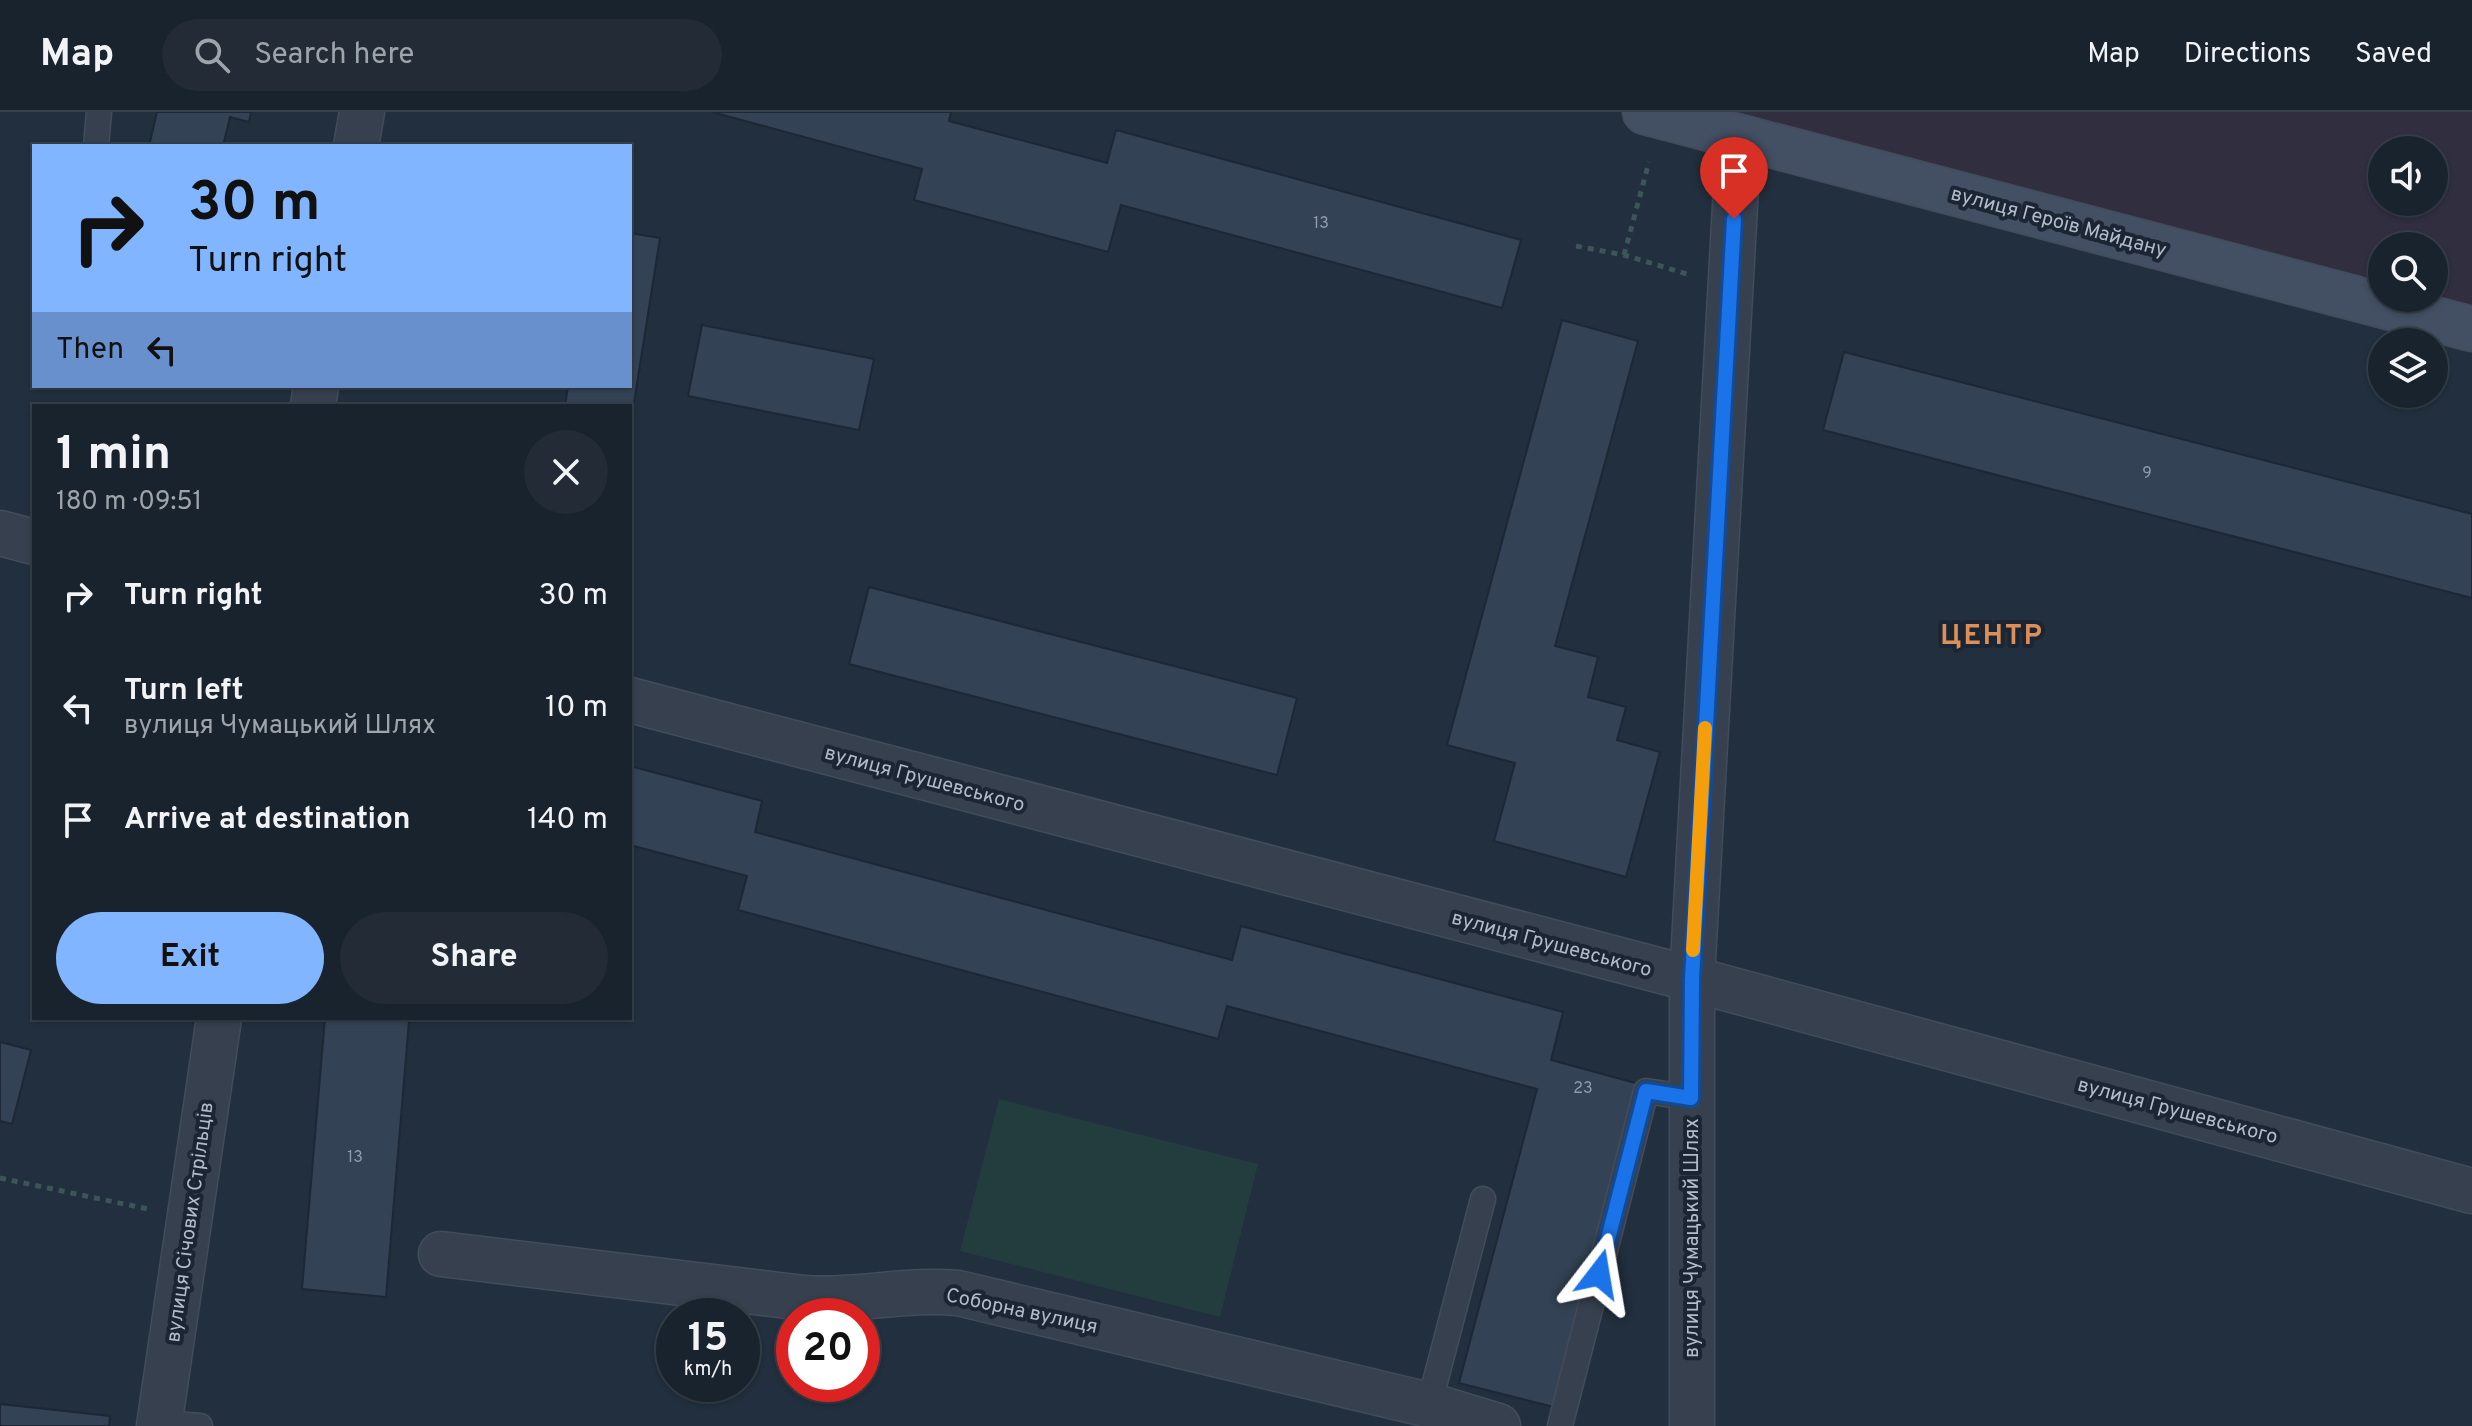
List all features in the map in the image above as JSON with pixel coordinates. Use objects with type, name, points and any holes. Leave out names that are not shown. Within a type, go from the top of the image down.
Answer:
[{"type":"street","points":[[356,144],[362,112]]},
{"type":"street","name":"вулиця Героїв Майдану","points":[[1645,112],[2472,329]]},
{"type":"street","name":"вулиця Чумацький Шлях","points":[[1691,1098],[1692,979],[1736,188],[1745,139]]},
{"type":"street","points":[[0,533],[32,541]]},
{"type":"street","name":"вулиця Грушевського","points":[[632,701],[1692,979],[2472,1191]]},
{"type":"street","name":"вулиця Січових Стрільців","points":[[173,1425],[189,1218],[219,1020]]},
{"type":"street","name":"Соборна вулиця","points":[[441,1254],[827,1300],[934,1291],[958,1293],[1429,1416],[1498,1426]]},
{"type":"lane","points":[[96,144],[99,112]]},
{"type":"lane","points":[[1560,1426],[1646,1091],[1691,1098],[1692,1426]]},
{"type":"lane","points":[[1429,1416],[1483,1199]]},
{"type":"path","points":[[1624,255],[1649,162]]},
{"type":"path","points":[[1576,246],[1624,255],[1690,275]]},
{"type":"path","points":[[0,1178],[189,1218]]},
{"type":"shaded area","points":[[1647,112],[2472,112],[2472,329],[2407,312],[2448,312],[2448,232],[2368,232],[2368,302]]},
{"type":"green space","points":[[999,1099],[1258,1164],[1220,1317],[960,1251]]},
{"type":"building","points":[[157,112],[251,112],[249,122],[230,117],[223,144],[149,144]]},
{"type":"building","points":[[712,112],[951,112],[949,121],[1107,163],[1116,130],[1521,240],[1502,308],[1121,205],[1108,252],[914,200],[922,169]]},
{"type":"building","points":[[632,233],[660,238],[632,415],[632,404],[565,404],[568,388],[632,388]]},
{"type":"building","points":[[1562,320],[1638,341],[1555,646],[1598,657],[1588,697],[1626,707],[1617,740],[1660,752],[1626,877],[1494,841],[1515,763],[1447,745]]},
{"type":"building","points":[[702,325],[874,359],[859,430],[688,396]]},
{"type":"building","points":[[1844,352],[2472,514],[2472,598],[1823,430]]},
{"type":"building","points":[[869,587],[1297,698],[1277,775],[849,664]]},
{"type":"building","points":[[632,767],[762,801],[755,832],[1232,960],[1241,926],[1563,1012],[1551,1060],[1639,1084],[1554,1407],[1459,1383],[1537,1089],[1227,1006],[1218,1039],[738,910],[747,876],[632,846]]},
{"type":"building","points":[[325,1020],[409,1021],[386,1297],[302,1289]]},
{"type":"building","points":[[0,1042],[31,1050],[12,1124],[0,1121]]},
{"type":"building","points":[[0,1404],[110,1416],[109,1426],[0,1426]]},
{"type":"slow traffic","points":[[1693,950],[1705,728]]},
{"type":"district","name":"ЦЕНТР","points":[[1992,634]]},
{"type":"route","points":[[1599,1274],[1646,1091],[1691,1098],[1692,979],[1734,219]]}]
